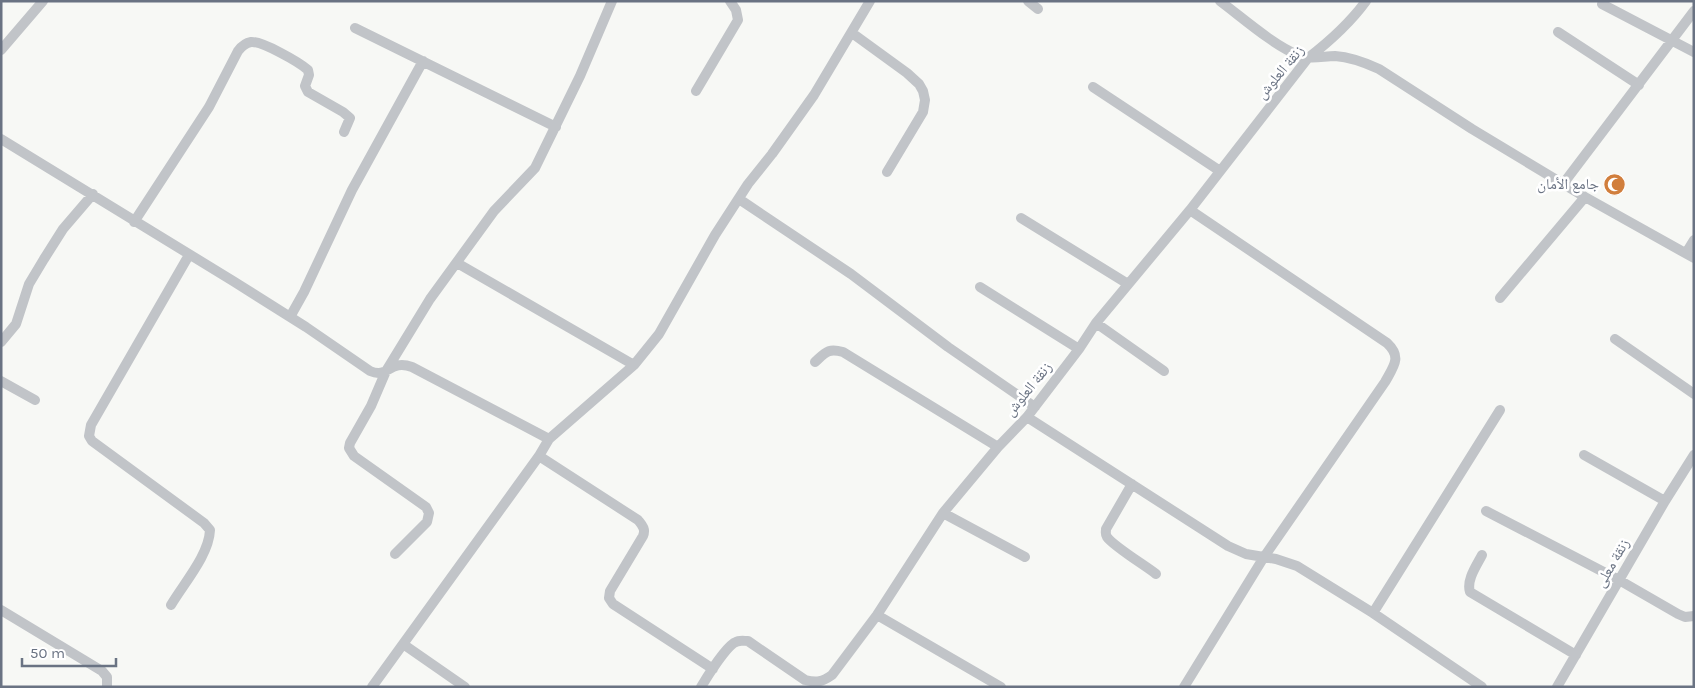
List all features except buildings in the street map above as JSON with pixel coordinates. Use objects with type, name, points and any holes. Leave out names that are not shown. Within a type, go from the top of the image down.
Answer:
[{"type":"street","points":[[1,50],[43,1]]},
{"type":"street","points":[[395,554],[427,522],[429,513],[426,507],[354,456],[349,448],[350,442],[371,406],[386,371],[430,299],[494,211],[535,168],[556,127],[612,1]]},
{"type":"street","points":[[696,91],[738,20],[736,10],[730,1]]},
{"type":"street","points":[[372,687],[539,456],[549,439],[634,365],[659,334],[715,235],[814,95],[870,1]]},
{"type":"street","points":[[1028,1],[1038,9]]},
{"type":"street","points":[[1220,1],[1267,36],[1301,56],[1308,58],[1337,56],[1365,63],[1379,69],[1562,184],[1690,255],[1694,240]]},
{"type":"street","name":"زنقة العلوش","points":[[700,687],[732,644],[748,641],[805,680],[815,683],[823,682],[832,676],[877,614],[943,513],[998,447],[1027,417],[1096,324],[1190,210],[1308,58],[1353,18],[1366,1]]},
{"type":"street","points":[[1602,4],[1694,52]]},
{"type":"street","points":[[1562,184],[1694,11]]},
{"type":"street","points":[[355,28],[556,127]]},
{"type":"street","points":[[1558,32],[1639,85]]},
{"type":"street","points":[[852,33],[908,73],[919,84],[923,92],[925,100],[923,112],[887,172]]},
{"type":"street","points":[[134,222],[209,107],[238,51],[249,42],[258,42],[308,70],[309,75],[305,86],[308,92],[350,118],[344,132]]},
{"type":"street","points":[[290,317],[304,292],[352,190],[423,61]]},
{"type":"street","points":[[1093,87],[1220,171]]},
{"type":"street","points":[[1,139],[290,317],[370,371],[377,374],[398,364],[412,366],[549,439]]},
{"type":"street","points":[[1,342],[16,324],[29,284],[44,259],[63,229],[93,194]]},
{"type":"street","points":[[1500,298],[1584,197]]},
{"type":"street","points":[[739,199],[852,274],[948,347],[1035,407]]},
{"type":"street","points":[[1184,687],[1264,557],[1385,382],[1394,366],[1396,356],[1394,349],[1387,343],[1190,210]]},
{"type":"street","points":[[1021,218],[1128,284]]},
{"type":"street","points":[[171,605],[206,550],[210,539],[210,530],[204,523],[92,441],[89,431],[90,426],[189,255]]},
{"type":"street","points":[[457,263],[634,365]]},
{"type":"street","points":[[980,287],[1079,349]]},
{"type":"street","points":[[1096,324],[1164,371]]},
{"type":"street","points":[[1615,339],[1694,394]]},
{"type":"street","points":[[815,362],[826,352],[833,349],[843,352],[998,447]]},
{"type":"street","points":[[1,381],[35,400]]},
{"type":"street","points":[[1373,613],[1500,410]]},
{"type":"street","points":[[1027,417],[1228,546],[1246,554],[1276,559],[1297,566],[1373,613],[1482,687]]},
{"type":"street","points":[[1584,455],[1665,501]]},
{"type":"street","name":"زنقة معلى","points":[[1557,687],[1665,501],[1694,455]]},
{"type":"street","points":[[539,456],[638,520],[643,526],[645,532],[643,536],[610,591],[609,598],[613,604],[713,668]]},
{"type":"street","points":[[1132,484],[1106,532],[1108,537],[1156,574]]},
{"type":"street","points":[[1486,512],[1619,580],[1678,614],[1685,617],[1694,616]]},
{"type":"street","points":[[943,513],[1024,557]]},
{"type":"street","points":[[1482,555],[1472,575],[1469,587],[1470,592],[1576,655]]},
{"type":"street","points":[[1,610],[102,671],[107,678],[108,687]]},
{"type":"street","points":[[877,614],[1001,687]]},
{"type":"street","points":[[403,644],[465,687]]},
{"type":"place","name":"جامع الأمان","points":[[1615,184]]}]
